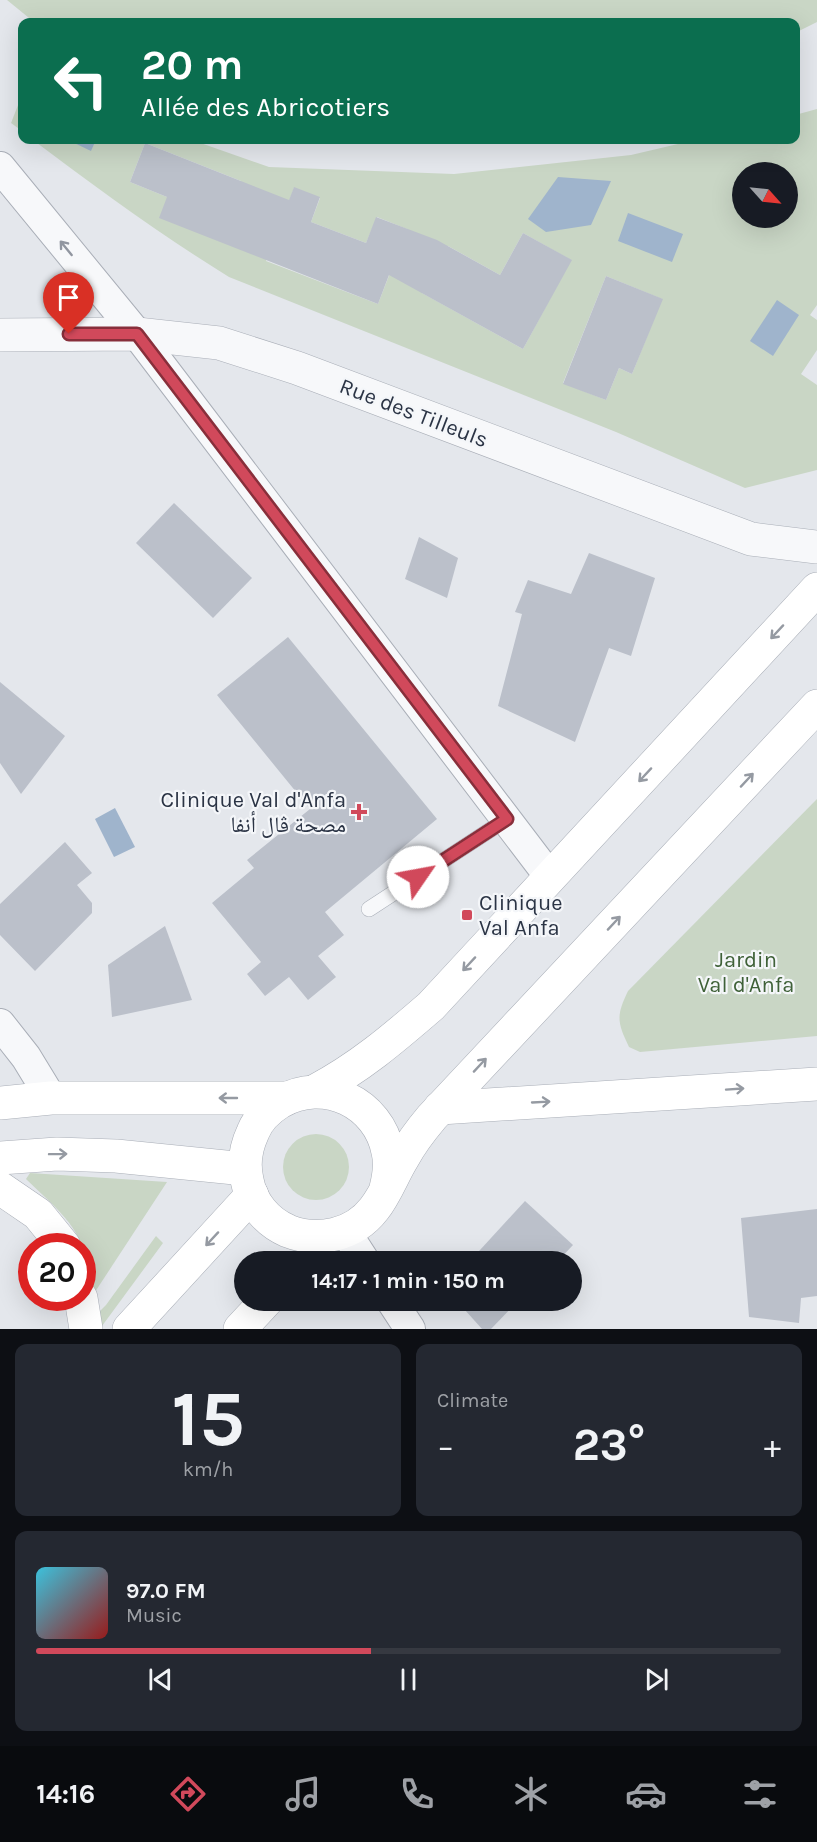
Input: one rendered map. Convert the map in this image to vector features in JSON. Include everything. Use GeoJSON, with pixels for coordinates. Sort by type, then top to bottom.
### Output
{"type":"FeatureCollection","features":[{"type":"Feature","properties":{"kind":"main road"},"geometry":{"type":"LineString","coordinates":[[817,589],[431,1006],[397,1036],[346,1075],[264,1115],[249,1140],[248,1182],[264,1213],[280,1227],[300,1235],[333,1234],[356,1226],[374,1209],[417,1136],[441,1108],[817,706]]}},
{"type":"Feature","properties":{"kind":"main road"},"geometry":{"type":"LineString","coordinates":[[441,1108],[817,1084]]}},
{"type":"Feature","properties":{"kind":"main road"},"geometry":{"type":"LineString","coordinates":[[0,1103],[51,1098],[337,1094],[363,1107],[378,1124],[390,1160],[386,1188]]}},
{"type":"Feature","properties":{"kind":"main road"},"geometry":{"type":"LineString","coordinates":[[0,1158],[57,1154],[116,1156],[248,1182]]}},
{"type":"Feature","properties":{"kind":"main road"},"geometry":{"type":"LineString","coordinates":[[129,1329],[248,1182]]}},
{"type":"Feature","properties":{"kind":"main road"},"geometry":{"type":"LineString","coordinates":[[0,1188],[38,1214],[53,1233]]}},
{"type":"Feature","properties":{"kind":"main road"},"geometry":{"type":"LineString","coordinates":[[313,1251],[333,1234]]}},
{"type":"Feature","properties":{"kind":"main road"},"geometry":{"type":"LineString","coordinates":[[83,1311],[86,1329]]}},
{"type":"Feature","properties":{"kind":"main road"},"geometry":{"type":"LineString","coordinates":[[240,1329],[257,1311]]}},
{"type":"Feature","properties":{"kind":"street"},"geometry":{"type":"LineString","coordinates":[[0,167],[137,334],[550,877]]}},
{"type":"Feature","properties":{"kind":"street","name":"Rue des Tilleuls"},"geometry":{"type":"LineString","coordinates":[[0,335],[137,334],[219,343],[254,352],[751,539],[817,547]]}},
{"type":"Feature","properties":{"kind":"street"},"geometry":{"type":"LineString","coordinates":[[0,1024],[26,1057],[51,1098]]}},
{"type":"Feature","properties":{"kind":"street"},"geometry":{"type":"LineString","coordinates":[[333,1234],[352,1251]]}},
{"type":"Feature","properties":{"kind":"street"},"geometry":{"type":"LineString","coordinates":[[398,1311],[410,1329]]}},
{"type":"Feature","properties":{"kind":"lane"},"geometry":{"type":"LineString","coordinates":[[369,909],[507,819]]}},
{"type":"Feature","properties":{"kind":"green space"},"geometry":{"type":"Polygon","coordinates":[[[7,0],[817,0],[817,22],[800,30],[800,18],[29,18],[7,0]]]}},
{"type":"Feature","properties":{"kind":"green space"},"geometry":{"type":"Polygon","coordinates":[[[18,105],[18,128],[11,123],[18,105]]]}},
{"type":"Feature","properties":{"kind":"green space"},"geometry":{"type":"Polygon","coordinates":[[[817,109],[817,305],[810,315],[817,320],[817,350],[801,374],[817,385],[817,470],[745,488],[616,432],[229,277],[130,211],[38,144],[77,144],[91,150],[94,144],[145,144],[130,182],[167,197],[218,241],[241,181],[148,144],[203,144],[269,167],[454,174],[631,155],[678,144],[800,144],[800,114],[817,109]],[[294,188],[266,261],[378,304],[407,229],[377,217],[366,243],[311,222],[320,198],[294,188]],[[523,233],[500,275],[448,246],[422,293],[523,349],[571,260],[523,233]],[[606,276],[563,383],[606,400],[619,368],[632,374],[662,299],[606,276]]]}},
{"type":"Feature","properties":{"kind":"green space","name":"Jardin Val d'Anfa"},"geometry":{"type":"Polygon","coordinates":[[[817,799],[817,1036],[640,1052],[629,1047],[619,1019],[628,991],[817,799]]]}},
{"type":"Feature","properties":{"kind":"green space"},"geometry":{"type":"Polygon","coordinates":[[[316,1134],[329,1136],[339,1144],[347,1154],[349,1167],[347,1180],[339,1190],[329,1198],[316,1200],[303,1198],[293,1190],[285,1180],[283,1167],[285,1154],[293,1144],[303,1136],[316,1134]]]}},
{"type":"Feature","properties":{"kind":"green space"},"geometry":{"type":"Polygon","coordinates":[[[30,1173],[167,1182],[96,1290],[96,1233],[76,1233],[65,1217],[26,1179],[30,1173]]]}},
{"type":"Feature","properties":{"kind":"green space"},"geometry":{"type":"Polygon","coordinates":[[[156,1236],[163,1243],[102,1326],[98,1313],[156,1236]]]}},
{"type":"Feature","properties":{"kind":"water"},"geometry":{"type":"Polygon","coordinates":[[[76,144],[94,144],[91,151],[76,144]]]}},
{"type":"Feature","properties":{"kind":"water"},"geometry":{"type":"Polygon","coordinates":[[[558,177],[611,181],[591,225],[546,232],[528,219],[558,177]]]}},
{"type":"Feature","properties":{"kind":"water"},"geometry":{"type":"Polygon","coordinates":[[[628,213],[683,234],[672,262],[618,241],[628,213]]]}},
{"type":"Feature","properties":{"kind":"water"},"geometry":{"type":"Polygon","coordinates":[[[777,300],[799,315],[773,356],[750,341],[777,300]]]}},
{"type":"Feature","properties":{"kind":"water"},"geometry":{"type":"Polygon","coordinates":[[[115,808],[135,847],[114,857],[95,819],[115,808]]]}},
{"type":"Feature","properties":{"kind":"building"},"geometry":{"type":"Polygon","coordinates":[[[145,144],[148,144],[289,200],[294,187],[320,197],[311,222],[366,243],[376,217],[437,240],[500,275],[523,233],[572,260],[523,349],[389,275],[378,304],[159,218],[167,197],[130,182],[145,144]]]}},
{"type":"Feature","properties":{"kind":"building"},"geometry":{"type":"Polygon","coordinates":[[[606,276],[663,299],[632,374],[619,368],[606,400],[563,384],[606,276]]]}},
{"type":"Feature","properties":{"kind":"building"},"geometry":{"type":"Polygon","coordinates":[[[174,503],[252,578],[213,618],[136,543],[174,503]]]}},
{"type":"Feature","properties":{"kind":"building"},"geometry":{"type":"Polygon","coordinates":[[[419,537],[458,558],[447,598],[405,579],[419,537]]]}},
{"type":"Feature","properties":{"kind":"building"},"geometry":{"type":"Polygon","coordinates":[[[589,553],[655,578],[631,656],[609,648],[575,742],[498,706],[522,614],[515,612],[528,580],[571,594],[589,553]]]}},
{"type":"Feature","properties":{"kind":"building"},"geometry":{"type":"Polygon","coordinates":[[[288,637],[437,819],[325,912],[344,935],[318,956],[336,977],[308,1000],[289,977],[265,996],[247,974],[261,962],[212,903],[254,868],[247,860],[310,809],[217,695],[288,637]]]}},
{"type":"Feature","properties":{"kind":"building"},"geometry":{"type":"Polygon","coordinates":[[[0,682],[65,736],[21,794],[0,763],[0,682]]]}},
{"type":"Feature","properties":{"kind":"building"},"geometry":{"type":"Polygon","coordinates":[[[65,842],[92,873],[77,885],[92,903],[92,913],[35,971],[0,935],[0,904],[65,842]]]}},
{"type":"Feature","properties":{"kind":"building"},"geometry":{"type":"Polygon","coordinates":[[[165,926],[192,1000],[112,1017],[108,965],[165,926]]]}},
{"type":"Feature","properties":{"kind":"building"},"geometry":{"type":"Polygon","coordinates":[[[525,1201],[573,1245],[567,1251],[479,1251],[525,1201]]]}},
{"type":"Feature","properties":{"kind":"building"},"geometry":{"type":"Polygon","coordinates":[[[817,1209],[817,1296],[801,1298],[799,1323],[749,1317],[741,1218],[817,1209]]]}},
{"type":"Feature","properties":{"kind":"building"},"geometry":{"type":"Polygon","coordinates":[[[466,1311],[508,1311],[491,1329],[482,1329],[466,1311]]]}},
{"type":"Feature","properties":{"kind":"place","name":"Clinique Val d'Anfa مصحة ڤال أنفا"},"geometry":{"type":"Point","coordinates":[359,812]}},
{"type":"Feature","properties":{"kind":"place","name":"Clinique Val Anfa"},"geometry":{"type":"Point","coordinates":[467,915]}},
{"type":"Feature","properties":{"kind":"route"},"geometry":{"type":"LineString","coordinates":[[69,334],[137,334],[507,819],[418,877]]}}]}
